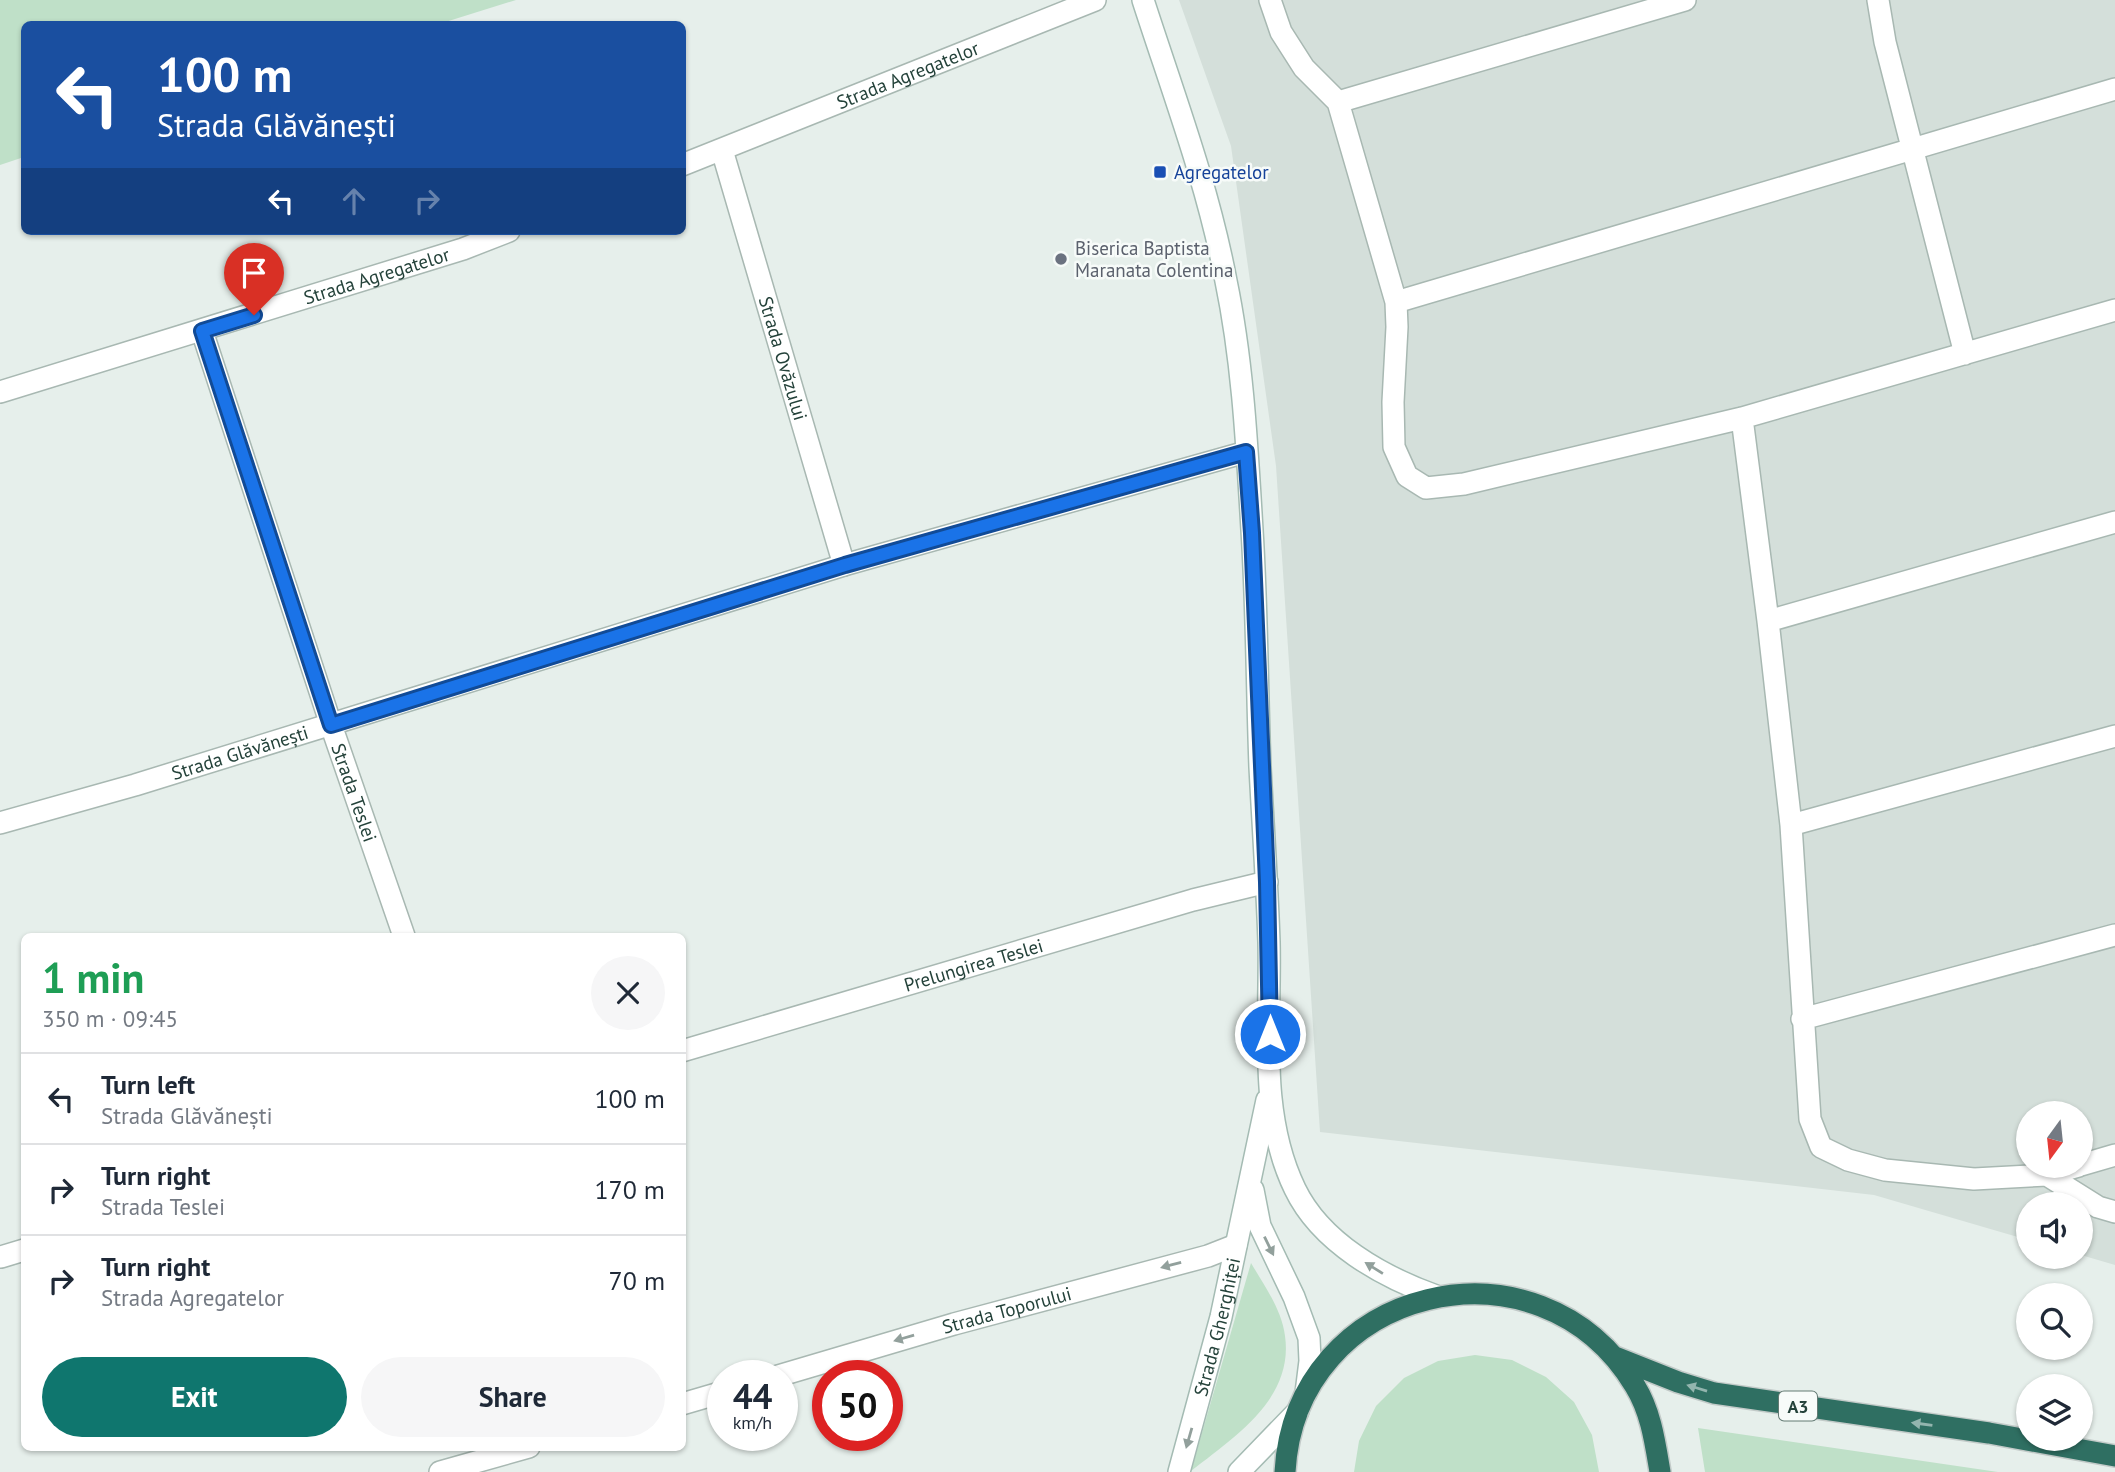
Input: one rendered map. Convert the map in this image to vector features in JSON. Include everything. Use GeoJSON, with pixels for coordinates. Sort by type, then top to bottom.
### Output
{"type":"FeatureCollection","features":[{"type":"Feature","properties":{"kind":"highway","name":"A3"},"geometry":{"type":"LineString","coordinates":[[1285,1472],[1290,1437],[1302,1402],[1329,1358],[1360,1329],[1396,1308],[1436,1296],[1475,1292],[1514,1297],[1551,1309],[1585,1330],[1613,1356],[1636,1387],[1653,1429],[1660,1472]]}},
{"type":"Feature","properties":{"kind":"highway","name":"A3"},"geometry":{"type":"LineString","coordinates":[[1613,1356],[1714,1393],[1989,1433],[2115,1456]]}},
{"type":"Feature","properties":{"kind":"street","name":"Strada Agregatelor"},"geometry":{"type":"LineString","coordinates":[[686,164],[1095,0]]}},
{"type":"Feature","properties":{"kind":"street","name":"Strada Gherghiței"},"geometry":{"type":"LineString","coordinates":[[1143,0],[1216,234],[1235,327],[1243,395],[1252,533],[1267,882],[1269,1088],[1284,1160],[1295,1190],[1328,1233],[1359,1259],[1405,1285],[1436,1296]]}},
{"type":"Feature","properties":{"kind":"street"},"geometry":{"type":"LineString","coordinates":[[1270,0],[1281,32],[1304,68],[1338,102],[1396,302],[1392,402],[1394,447],[1407,476],[1426,488],[1464,484],[1742,418],[2115,310]]}},
{"type":"Feature","properties":{"kind":"street"},"geometry":{"type":"LineString","coordinates":[[1338,102],[1685,0]]}},
{"type":"Feature","properties":{"kind":"street"},"geometry":{"type":"LineString","coordinates":[[1878,0],[1885,42],[1965,354]]}},
{"type":"Feature","properties":{"kind":"street"},"geometry":{"type":"LineString","coordinates":[[1396,302],[2115,89]]}},
{"type":"Feature","properties":{"kind":"street","name":"Strada Ovăzului"},"geometry":{"type":"LineString","coordinates":[[722,150],[845,565]]}},
{"type":"Feature","properties":{"kind":"street","name":"Strada Agregatelor"},"geometry":{"type":"LineString","coordinates":[[0,392],[202,331],[498,235]]}},
{"type":"Feature","properties":{"kind":"street","name":"Strada Teslei"},"geometry":{"type":"LineString","coordinates":[[202,331],[331,725],[403,933]]}},
{"type":"Feature","properties":{"kind":"street"},"geometry":{"type":"LineString","coordinates":[[1742,418],[1791,825],[1810,1119],[1821,1147],[1847,1160],[1885,1170],[1974,1179],[2016,1177]]}},
{"type":"Feature","properties":{"kind":"street","name":"Strada Glăvănești"},"geometry":{"type":"LineString","coordinates":[[0,823],[135,785],[845,565],[1246,452]]}},
{"type":"Feature","properties":{"kind":"street"},"geometry":{"type":"LineString","coordinates":[[1768,621],[2115,522]]}},
{"type":"Feature","properties":{"kind":"street"},"geometry":{"type":"LineString","coordinates":[[1791,825],[2115,736]]}},
{"type":"Feature","properties":{"kind":"street","name":"Prelungirea Teslei"},"geometry":{"type":"LineString","coordinates":[[686,1050],[1193,901],[1267,882]]}},
{"type":"Feature","properties":{"kind":"street"},"geometry":{"type":"LineString","coordinates":[[1802,1019],[2115,935]]}},
{"type":"Feature","properties":{"kind":"street","name":"Strada Gherghiței"},"geometry":{"type":"LineString","coordinates":[[1179,1472],[1221,1317],[1269,1088]]}},
{"type":"Feature","properties":{"kind":"street"},"geometry":{"type":"LineString","coordinates":[[2093,1161],[2115,1155]]}},
{"type":"Feature","properties":{"kind":"street"},"geometry":{"type":"LineString","coordinates":[[2052,1178],[2098,1207],[2115,1212]]}},
{"type":"Feature","properties":{"kind":"street","name":"Strada Gherghiței"},"geometry":{"type":"LineString","coordinates":[[1251,1181],[1260,1226],[1294,1297],[1309,1338],[1310,1360],[1302,1402]]}},
{"type":"Feature","properties":{"kind":"street","name":"Strada Toporului"},"geometry":{"type":"LineString","coordinates":[[798,1370],[1236,1245]]}},
{"type":"Feature","properties":{"kind":"street"},"geometry":{"type":"LineString","coordinates":[[1,1257],[21,1251]]}},
{"type":"Feature","properties":{"kind":"street"},"geometry":{"type":"LineString","coordinates":[[686,1403],[707,1397]]}},
{"type":"Feature","properties":{"kind":"street"},"geometry":{"type":"LineString","coordinates":[[1239,1472],[1302,1402]]}},
{"type":"Feature","properties":{"kind":"street"},"geometry":{"type":"LineString","coordinates":[[440,1472],[515,1451]]}},
{"type":"Feature","properties":{"kind":"shaded area"},"geometry":{"type":"Polygon","coordinates":[[[1179,0],[2115,0],[2115,1265],[2093,1259],[2093,1192],[2016,1192],[2016,1236],[1874,1195],[1320,1132],[1276,466],[1231,146],[1179,0]]]}},
{"type":"Feature","properties":{"kind":"green space"},"geometry":{"type":"Polygon","coordinates":[[[0,0],[516,0],[449,21],[21,21],[21,158],[0,165],[0,0]]]}},
{"type":"Feature","properties":{"kind":"green space"},"geometry":{"type":"Polygon","coordinates":[[[1251,1263],[1272,1298],[1283,1326],[1285,1358],[1280,1379],[1258,1414],[1191,1471],[1251,1263]]]}},
{"type":"Feature","properties":{"kind":"green space"},"geometry":{"type":"Polygon","coordinates":[[[1475,1355],[1512,1360],[1546,1377],[1574,1402],[1592,1435],[1599,1472],[1354,1472],[1359,1441],[1376,1406],[1404,1378],[1438,1361],[1475,1355]]]}},
{"type":"Feature","properties":{"kind":"green space"},"geometry":{"type":"Polygon","coordinates":[[[1698,1428],[1998,1472],[1705,1472],[1698,1428]]]}},
{"type":"Feature","properties":{"kind":"place","name":"Agregatelor"},"geometry":{"type":"Point","coordinates":[1160,172]}},
{"type":"Feature","properties":{"kind":"place","name":"Biserica Baptista Maranata Colentina"},"geometry":{"type":"Point","coordinates":[1061,259]}},
{"type":"Feature","properties":{"kind":"route"},"geometry":{"type":"LineString","coordinates":[[254,315],[202,331],[331,725],[845,565],[1246,452],[1267,882],[1270,1034]]}}]}
